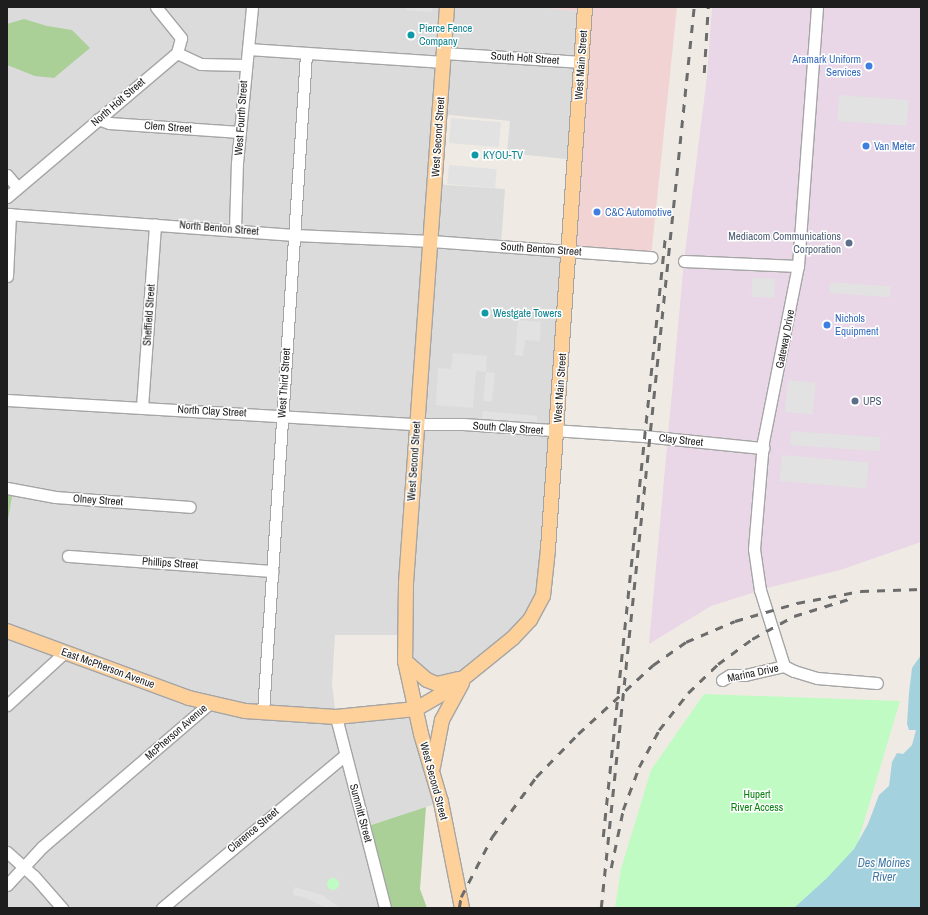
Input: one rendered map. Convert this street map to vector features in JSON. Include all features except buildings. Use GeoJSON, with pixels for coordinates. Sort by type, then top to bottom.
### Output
{"type":"FeatureCollection","features":[{"type":"Feature","properties":{"kind":"main road","name":"West Second Street"},"geometry":{"type":"LineString","coordinates":[[447,7],[431,241],[416,424],[406,583],[405,661],[416,709],[433,769],[462,908]]}},
{"type":"Feature","properties":{"kind":"main road","name":"West Main Street"},"geometry":{"type":"LineString","coordinates":[[416,709],[450,689],[513,638],[530,620],[543,596],[557,431],[585,7]]}},
{"type":"Feature","properties":{"kind":"main road","name":"East McPherson Avenue"},"geometry":{"type":"LineString","coordinates":[[7,631],[189,698],[210,703]]}},
{"type":"Feature","properties":{"kind":"main road"},"geometry":{"type":"LineString","coordinates":[[405,661],[427,680],[437,684],[446,684],[466,676]]}},
{"type":"Feature","properties":{"kind":"main road"},"geometry":{"type":"LineString","coordinates":[[433,769],[442,720],[466,676]]}},
{"type":"Feature","properties":{"kind":"main road","name":"McPherson Avenue"},"geometry":{"type":"LineString","coordinates":[[210,703],[263,712],[336,718],[416,709]]}},
{"type":"Feature","properties":{"kind":"street"},"geometry":{"type":"LineString","coordinates":[[156,7],[181,38],[177,53],[201,64],[244,65]]}},
{"type":"Feature","properties":{"kind":"street","name":"West Fourth Street"},"geometry":{"type":"LineString","coordinates":[[235,229],[234,210],[244,65],[248,49],[252,7]]}},
{"type":"Feature","properties":{"kind":"street","name":"Gateway Drive"},"geometry":{"type":"LineString","coordinates":[[784,666],[759,586],[754,549],[763,448],[798,266],[817,7]]}},
{"type":"Feature","properties":{"kind":"street"},"geometry":{"type":"LineString","coordinates":[[248,49],[306,54],[444,57]]}},
{"type":"Feature","properties":{"kind":"street","name":"North Holt Street"},"geometry":{"type":"LineString","coordinates":[[7,197],[177,53]]}},
{"type":"Feature","properties":{"kind":"street","name":"West Third Street"},"geometry":{"type":"LineString","coordinates":[[263,712],[306,54]]}},
{"type":"Feature","properties":{"kind":"street","name":"South Holt Street"},"geometry":{"type":"LineString","coordinates":[[444,57],[582,62]]}},
{"type":"Feature","properties":{"kind":"street","name":"Clem Street"},"geometry":{"type":"LineString","coordinates":[[98,119],[109,123],[240,132]]}},
{"type":"Feature","properties":{"kind":"street"},"geometry":{"type":"LineString","coordinates":[[7,175],[17,187]]}},
{"type":"Feature","properties":{"kind":"street"},"geometry":{"type":"LineString","coordinates":[[7,276],[9,214]]}},
{"type":"Feature","properties":{"kind":"street","name":"North Benton Street"},"geometry":{"type":"LineString","coordinates":[[9,214],[235,229],[294,235],[431,241]]}},
{"type":"Feature","properties":{"kind":"street","name":"Sheffield Street"},"geometry":{"type":"LineString","coordinates":[[142,407],[155,224]]}},
{"type":"Feature","properties":{"kind":"street","name":"South Benton Street"},"geometry":{"type":"LineString","coordinates":[[431,241],[651,257]]}},
{"type":"Feature","properties":{"kind":"street"},"geometry":{"type":"LineString","coordinates":[[684,261],[798,266]]}},
{"type":"Feature","properties":{"kind":"street","name":"North Clay Street"},"geometry":{"type":"LineString","coordinates":[[7,400],[416,424]]}},
{"type":"Feature","properties":{"kind":"street","name":"South Clay Street"},"geometry":{"type":"LineString","coordinates":[[416,424],[463,424],[600,435]]}},
{"type":"Feature","properties":{"kind":"street","name":"Clay Street"},"geometry":{"type":"LineString","coordinates":[[600,435],[651,437],[763,448]]}},
{"type":"Feature","properties":{"kind":"street","name":"Olney Street"},"geometry":{"type":"LineString","coordinates":[[7,488],[56,497],[190,507]]}},
{"type":"Feature","properties":{"kind":"street","name":"Phillips Street"},"geometry":{"type":"LineString","coordinates":[[68,556],[272,571]]}},
{"type":"Feature","properties":{"kind":"street"},"geometry":{"type":"LineString","coordinates":[[7,705],[66,652]]}},
{"type":"Feature","properties":{"kind":"street"},"geometry":{"type":"LineString","coordinates":[[784,666],[794,672],[817,678],[877,683]]}},
{"type":"Feature","properties":{"kind":"street","name":"Marina Drive"},"geometry":{"type":"LineString","coordinates":[[722,680],[730,675],[745,676],[784,666]]}},
{"type":"Feature","properties":{"kind":"street","name":"McPherson Avenue"},"geometry":{"type":"LineString","coordinates":[[7,885],[42,847],[210,703]]}},
{"type":"Feature","properties":{"kind":"street","name":"Summitt Street"},"geometry":{"type":"LineString","coordinates":[[336,718],[385,908]]}},
{"type":"Feature","properties":{"kind":"street","name":"Clarence Street"},"geometry":{"type":"LineString","coordinates":[[162,908],[345,755]]}},
{"type":"Feature","properties":{"kind":"street"},"geometry":{"type":"LineString","coordinates":[[7,852],[62,908]]}},
{"type":"Feature","properties":{"kind":"shaded area"},"geometry":{"type":"Polygon","coordinates":[[[7,7],[540,7],[585,12],[575,160],[507,153],[510,121],[440,114],[434,184],[505,189],[501,246],[569,251],[548,549],[530,620],[446,684],[405,661],[404,635],[335,635],[332,684],[336,717],[416,709],[441,802],[365,827],[385,908],[7,908],[7,705],[14,698],[7,689],[7,525],[12,491],[7,488],[7,7]]]}},
{"type":"Feature","properties":{"kind":"shaded area"},"geometry":{"type":"Polygon","coordinates":[[[406,7],[433,7],[432,12],[406,10],[406,7]]]}},
{"type":"Feature","properties":{"kind":"shaded area"},"geometry":{"type":"Polygon","coordinates":[[[540,7],[677,7],[651,257],[569,251],[584,12],[540,7]]]}},
{"type":"Feature","properties":{"kind":"shaded area"},"geometry":{"type":"Polygon","coordinates":[[[712,7],[921,7],[921,542],[840,570],[771,587],[711,606],[649,644],[684,261],[707,76],[712,7]]]}},
{"type":"Feature","properties":{"kind":"shaded area"},"geometry":{"type":"Polygon","coordinates":[[[839,95],[909,100],[907,126],[837,121],[839,95]]]}},
{"type":"Feature","properties":{"kind":"shaded area"},"geometry":{"type":"Polygon","coordinates":[[[451,118],[501,122],[499,147],[449,143],[451,118]]]}},
{"type":"Feature","properties":{"kind":"shaded area"},"geometry":{"type":"Polygon","coordinates":[[[449,165],[497,169],[495,188],[447,184],[449,165]]]}},
{"type":"Feature","properties":{"kind":"shaded area"},"geometry":{"type":"Polygon","coordinates":[[[752,278],[775,279],[774,298],[751,297],[752,278]]]}},
{"type":"Feature","properties":{"kind":"shaded area"},"geometry":{"type":"Polygon","coordinates":[[[830,282],[891,286],[890,297],[829,293],[830,282]]]}},
{"type":"Feature","properties":{"kind":"shaded area"},"geometry":{"type":"Polygon","coordinates":[[[518,320],[541,322],[540,341],[525,340],[523,356],[515,355],[518,320]]]}},
{"type":"Feature","properties":{"kind":"shaded area"},"geometry":{"type":"Polygon","coordinates":[[[453,353],[487,356],[486,372],[476,371],[473,408],[436,405],[438,368],[451,369],[453,353]]]}},
{"type":"Feature","properties":{"kind":"shaded area"},"geometry":{"type":"Polygon","coordinates":[[[486,372],[495,373],[492,402],[483,401],[486,372]]]}},
{"type":"Feature","properties":{"kind":"shaded area"},"geometry":{"type":"Polygon","coordinates":[[[788,380],[816,383],[813,415],[785,412],[788,380]]]}},
{"type":"Feature","properties":{"kind":"shaded area"},"geometry":{"type":"Polygon","coordinates":[[[483,411],[537,416],[537,423],[482,419],[483,411]]]}},
{"type":"Feature","properties":{"kind":"shaded area"},"geometry":{"type":"Polygon","coordinates":[[[791,431],[881,437],[880,451],[790,445],[791,431]]]}},
{"type":"Feature","properties":{"kind":"shaded area"},"geometry":{"type":"Polygon","coordinates":[[[782,455],[869,463],[866,488],[780,481],[782,455]]]}},
{"type":"Feature","properties":{"kind":"shaded area"},"geometry":{"type":"Polygon","coordinates":[[[294,887],[322,895],[340,908],[326,908],[304,897],[293,895],[294,887]]]}},
{"type":"Feature","properties":{"kind":"green space"},"geometry":{"type":"Polygon","coordinates":[[[24,19],[47,26],[72,30],[90,48],[54,78],[35,76],[7,65],[7,24],[24,19]]]}},
{"type":"Feature","properties":{"kind":"green space"},"geometry":{"type":"Polygon","coordinates":[[[7,488],[13,491],[7,525],[7,488]]]}},
{"type":"Feature","properties":{"kind":"green space","name":"Hupert River Access"},"geometry":{"type":"Polygon","coordinates":[[[704,694],[900,701],[857,845],[805,908],[615,908],[621,869],[651,770],[704,694]]]}},
{"type":"Feature","properties":{"kind":"green space"},"geometry":{"type":"Polygon","coordinates":[[[426,807],[420,889],[427,908],[385,908],[365,827],[426,807]]]}},
{"type":"Feature","properties":{"kind":"green space"},"geometry":{"type":"Polygon","coordinates":[[[331,878],[335,878],[339,884],[335,890],[331,890],[327,886],[327,882],[331,878]]]}},
{"type":"Feature","properties":{"kind":"water","name":"Des Moines River"},"geometry":{"type":"Polygon","coordinates":[[[921,655],[921,908],[794,908],[827,878],[854,849],[868,824],[879,795],[889,786],[892,762],[897,753],[903,754],[912,745],[916,730],[909,730],[907,724],[909,693],[912,668],[921,655]]]}},
{"type":"Feature","properties":{"kind":"railway"},"geometry":{"type":"LineString","coordinates":[[601,908],[694,7]]}},
{"type":"Feature","properties":{"kind":"railway"},"geometry":{"type":"LineString","coordinates":[[704,73],[708,7]]}},
{"type":"Feature","properties":{"kind":"railway"},"geometry":{"type":"LineString","coordinates":[[603,837],[665,238]]}},
{"type":"Feature","properties":{"kind":"railway"},"geometry":{"type":"LineString","coordinates":[[459,908],[461,897],[492,837],[536,777],[578,734],[653,665],[686,642],[735,621],[797,603],[861,591],[921,589]]}},
{"type":"Feature","properties":{"kind":"railway"},"geometry":{"type":"LineString","coordinates":[[611,868],[623,810],[639,767],[659,730],[688,693],[718,664],[752,639],[794,616],[855,597]]}},
{"type":"Feature","properties":{"kind":"place","name":"Pierce Fence Company"},"geometry":{"type":"Point","coordinates":[411,35]}},
{"type":"Feature","properties":{"kind":"place","name":"Aramark Uniform Services"},"geometry":{"type":"Point","coordinates":[869,66]}},
{"type":"Feature","properties":{"kind":"place","name":"Van Meter"},"geometry":{"type":"Point","coordinates":[866,146]}},
{"type":"Feature","properties":{"kind":"place","name":"KYOU-TV"},"geometry":{"type":"Point","coordinates":[475,155]}},
{"type":"Feature","properties":{"kind":"place","name":"C&C Automotive"},"geometry":{"type":"Point","coordinates":[597,212]}},
{"type":"Feature","properties":{"kind":"place","name":"Mediacom Communications Corporation"},"geometry":{"type":"Point","coordinates":[849,243]}},
{"type":"Feature","properties":{"kind":"place","name":"Westgate Towers"},"geometry":{"type":"Point","coordinates":[485,313]}},
{"type":"Feature","properties":{"kind":"place","name":"Nichols Equipment"},"geometry":{"type":"Point","coordinates":[827,325]}},
{"type":"Feature","properties":{"kind":"place","name":"UPS"},"geometry":{"type":"Point","coordinates":[855,401]}}]}
